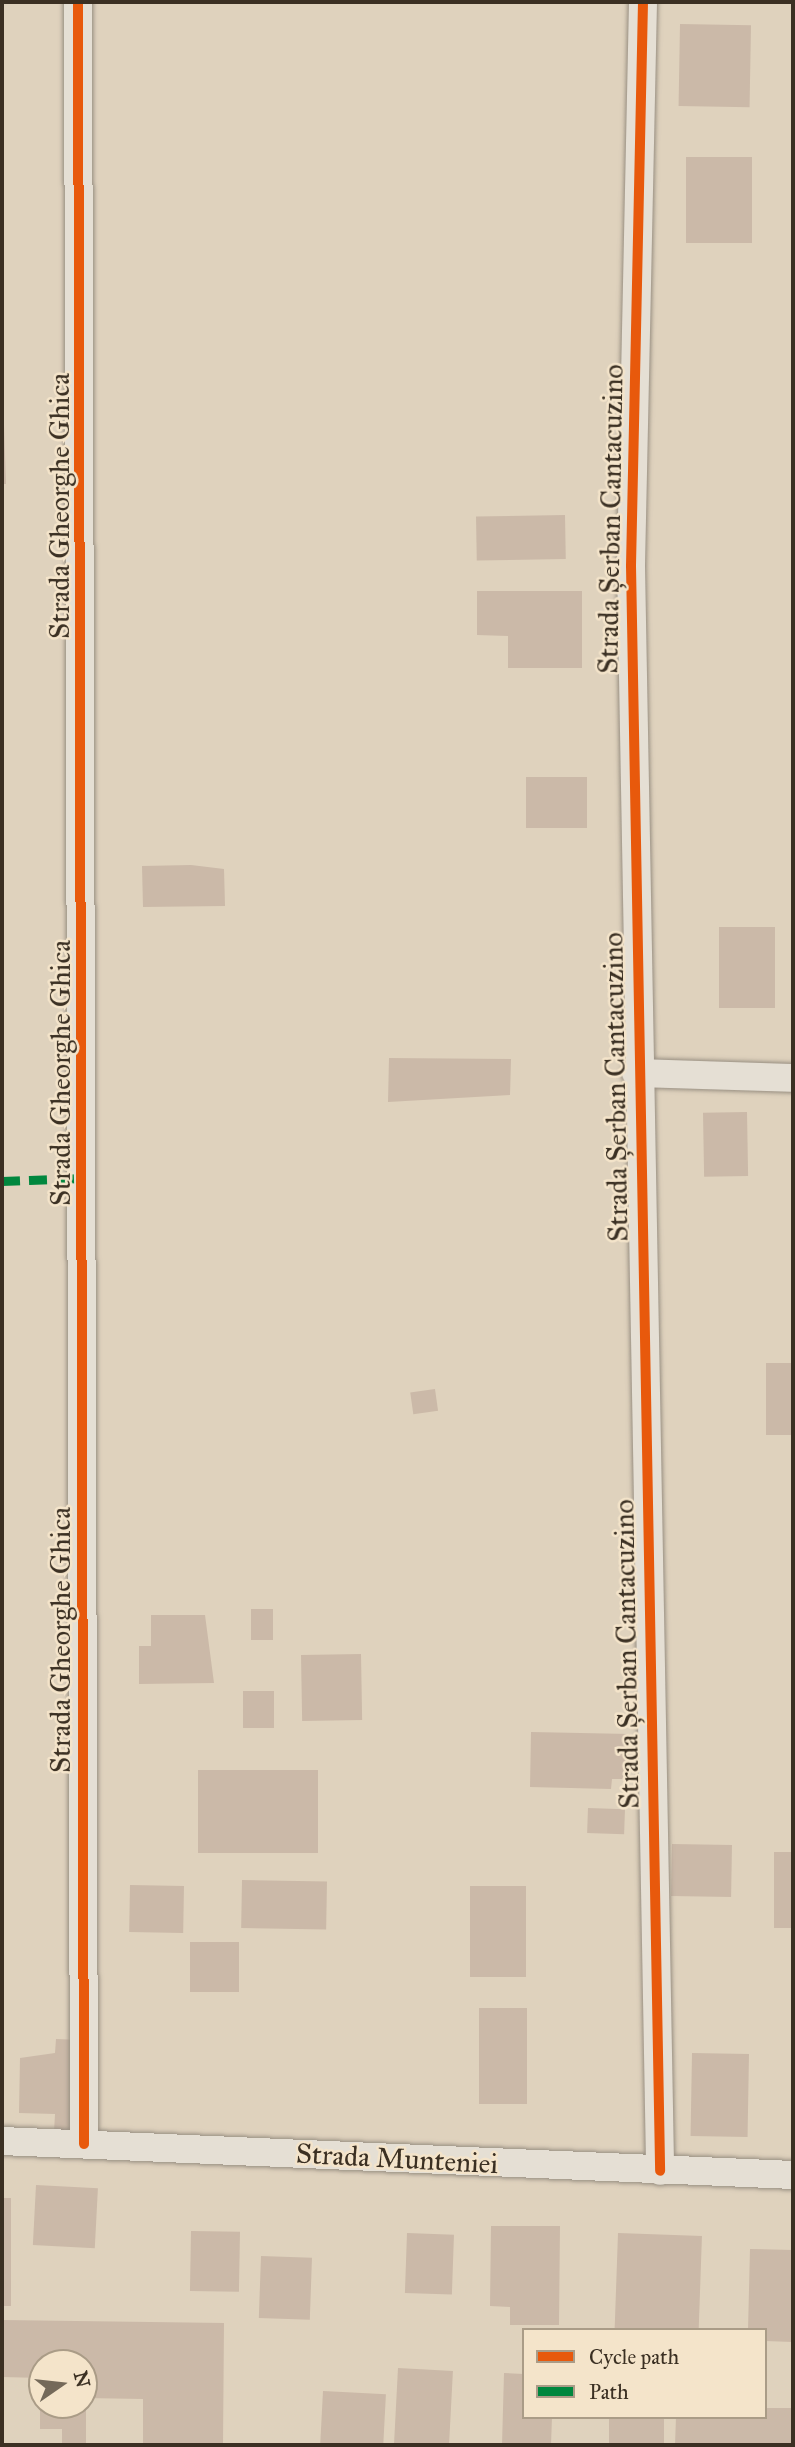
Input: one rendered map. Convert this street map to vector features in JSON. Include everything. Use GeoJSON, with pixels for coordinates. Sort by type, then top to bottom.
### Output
{"type":"FeatureCollection","features":[{"type":"Feature","properties":{"kind":"street","name":"Strada Gheorghe Ghica"},"geometry":{"type":"LineString","coordinates":[[78,2],[84,2144]]}},
{"type":"Feature","properties":{"kind":"street","name":"Strada Șerban Cantacuzino"},"geometry":{"type":"LineString","coordinates":[[643,2],[631,566],[636,1073],[660,2171]]}},
{"type":"Feature","properties":{"kind":"street"},"geometry":{"type":"LineString","coordinates":[[636,1073],[793,1077]]}},
{"type":"Feature","properties":{"kind":"street","name":"Strada Munteniei"},"geometry":{"type":"LineString","coordinates":[[2,2141],[793,2175]]}},
{"type":"Feature","properties":{"kind":"building"},"geometry":{"type":"Polygon","coordinates":[[[680,24],[751,25],[750,107],[679,106],[680,24]]]}},
{"type":"Feature","properties":{"kind":"building"},"geometry":{"type":"Polygon","coordinates":[[[686,157],[752,157],[752,243],[686,243],[686,157]]]}},
{"type":"Feature","properties":{"kind":"building"},"geometry":{"type":"Polygon","coordinates":[[[4,425],[6,484],[2,484],[4,425]]]}},
{"type":"Feature","properties":{"kind":"building"},"geometry":{"type":"Polygon","coordinates":[[[565,515],[566,559],[477,561],[476,517],[565,515]]]}},
{"type":"Feature","properties":{"kind":"building"},"geometry":{"type":"Polygon","coordinates":[[[477,591],[582,591],[582,668],[508,668],[508,636],[477,635],[477,591]]]}},
{"type":"Feature","properties":{"kind":"building"},"geometry":{"type":"Polygon","coordinates":[[[526,777],[587,777],[587,828],[526,828],[526,777]]]}},
{"type":"Feature","properties":{"kind":"building"},"geometry":{"type":"Polygon","coordinates":[[[191,865],[224,869],[225,906],[143,907],[142,866],[191,865]]]}},
{"type":"Feature","properties":{"kind":"building"},"geometry":{"type":"Polygon","coordinates":[[[719,927],[775,927],[775,1008],[719,1008],[719,927]]]}},
{"type":"Feature","properties":{"kind":"building"},"geometry":{"type":"Polygon","coordinates":[[[389,1058],[511,1059],[510,1095],[388,1102],[389,1058]]]}},
{"type":"Feature","properties":{"kind":"building"},"geometry":{"type":"Polygon","coordinates":[[[747,1112],[748,1176],[704,1177],[703,1113],[747,1112]]]}},
{"type":"Feature","properties":{"kind":"building"},"geometry":{"type":"Polygon","coordinates":[[[766,1363],[793,1363],[793,1435],[766,1435],[766,1363]]]}},
{"type":"Feature","properties":{"kind":"building"},"geometry":{"type":"Polygon","coordinates":[[[435,1389],[438,1411],[413,1414],[410,1392],[435,1389]]]}},
{"type":"Feature","properties":{"kind":"building"},"geometry":{"type":"Polygon","coordinates":[[[251,1609],[273,1609],[273,1640],[251,1640],[251,1609]]]}},
{"type":"Feature","properties":{"kind":"building"},"geometry":{"type":"Polygon","coordinates":[[[151,1615],[205,1615],[214,1683],[139,1684],[139,1646],[151,1646],[151,1615]]]}},
{"type":"Feature","properties":{"kind":"building"},"geometry":{"type":"Polygon","coordinates":[[[361,1654],[362,1720],[302,1721],[301,1655],[361,1654]]]}},
{"type":"Feature","properties":{"kind":"building"},"geometry":{"type":"Polygon","coordinates":[[[243,1691],[274,1691],[274,1728],[243,1728],[243,1691]]]}},
{"type":"Feature","properties":{"kind":"building"},"geometry":{"type":"Polygon","coordinates":[[[531,1732],[630,1734],[628,1779],[612,1779],[611,1789],[530,1787],[531,1732]]]}},
{"type":"Feature","properties":{"kind":"building"},"geometry":{"type":"Polygon","coordinates":[[[198,1770],[318,1770],[318,1853],[198,1853],[198,1770]]]}},
{"type":"Feature","properties":{"kind":"building"},"geometry":{"type":"Polygon","coordinates":[[[588,1808],[625,1809],[624,1834],[587,1833],[588,1808]]]}},
{"type":"Feature","properties":{"kind":"building"},"geometry":{"type":"Polygon","coordinates":[[[672,1844],[732,1845],[731,1897],[671,1896],[672,1844]]]}},
{"type":"Feature","properties":{"kind":"building"},"geometry":{"type":"Polygon","coordinates":[[[774,1852],[793,1852],[793,1928],[774,1928],[774,1852]]]}},
{"type":"Feature","properties":{"kind":"building"},"geometry":{"type":"Polygon","coordinates":[[[242,1880],[327,1881],[326,1929],[241,1928],[242,1880]]]}},
{"type":"Feature","properties":{"kind":"building"},"geometry":{"type":"Polygon","coordinates":[[[130,1885],[184,1886],[183,1933],[129,1932],[130,1885]]]}},
{"type":"Feature","properties":{"kind":"building"},"geometry":{"type":"Polygon","coordinates":[[[470,1886],[526,1886],[526,1977],[470,1977],[470,1886]]]}},
{"type":"Feature","properties":{"kind":"building"},"geometry":{"type":"Polygon","coordinates":[[[190,1942],[239,1942],[239,1992],[190,1992],[190,1942]]]}},
{"type":"Feature","properties":{"kind":"building"},"geometry":{"type":"Polygon","coordinates":[[[479,2008],[527,2008],[527,2104],[479,2104],[479,2008]]]}},
{"type":"Feature","properties":{"kind":"building"},"geometry":{"type":"Polygon","coordinates":[[[56,2039],[81,2040],[79,2132],[54,2132],[55,2114],[19,2113],[20,2058],[55,2053],[56,2039]]]}},
{"type":"Feature","properties":{"kind":"building"},"geometry":{"type":"Polygon","coordinates":[[[692,2053],[749,2054],[748,2137],[691,2136],[692,2053]]]}},
{"type":"Feature","properties":{"kind":"building"},"geometry":{"type":"Polygon","coordinates":[[[36,2185],[98,2188],[95,2248],[33,2245],[36,2185]]]}},
{"type":"Feature","properties":{"kind":"building"},"geometry":{"type":"Polygon","coordinates":[[[2,2198],[11,2198],[11,2306],[2,2306],[2,2198]]]}},
{"type":"Feature","properties":{"kind":"building"},"geometry":{"type":"Polygon","coordinates":[[[491,2226],[560,2226],[559,2325],[510,2325],[510,2307],[490,2306],[491,2226]]]}},
{"type":"Feature","properties":{"kind":"building"},"geometry":{"type":"Polygon","coordinates":[[[191,2231],[240,2232],[239,2292],[190,2291],[191,2231]]]}},
{"type":"Feature","properties":{"kind":"building"},"geometry":{"type":"Polygon","coordinates":[[[407,2233],[454,2235],[452,2295],[405,2293],[407,2233]]]}},
{"type":"Feature","properties":{"kind":"building"},"geometry":{"type":"Polygon","coordinates":[[[618,2233],[702,2236],[699,2328],[615,2328],[618,2233]]]}},
{"type":"Feature","properties":{"kind":"building"},"geometry":{"type":"Polygon","coordinates":[[[750,2249],[793,2250],[793,2342],[767,2341],[767,2328],[748,2328],[750,2249]]]}},
{"type":"Feature","properties":{"kind":"building"},"geometry":{"type":"Polygon","coordinates":[[[261,2256],[312,2258],[310,2320],[259,2318],[261,2256]]]}},
{"type":"Feature","properties":{"kind":"building"},"geometry":{"type":"Polygon","coordinates":[[[2,2320],[224,2323],[223,2445],[143,2445],[143,2399],[98,2398],[98,2349],[28,2349],[28,2378],[2,2377],[2,2320]]]}},
{"type":"Feature","properties":{"kind":"building"},"geometry":{"type":"Polygon","coordinates":[[[398,2368],[453,2371],[449,2445],[394,2445],[398,2368]]]}},
{"type":"Feature","properties":{"kind":"building"},"geometry":{"type":"Polygon","coordinates":[[[504,2373],[522,2374],[522,2419],[552,2419],[551,2445],[502,2445],[504,2373]]]}},
{"type":"Feature","properties":{"kind":"building"},"geometry":{"type":"Polygon","coordinates":[[[323,2391],[386,2394],[383,2445],[320,2445],[323,2391]]]}},
{"type":"Feature","properties":{"kind":"building"},"geometry":{"type":"Polygon","coordinates":[[[767,2408],[792,2408],[791,2445],[675,2445],[676,2419],[767,2419],[767,2408]]]}},
{"type":"Feature","properties":{"kind":"building"},"geometry":{"type":"Polygon","coordinates":[[[40,2419],[86,2419],[86,2445],[62,2445],[62,2429],[40,2429],[40,2419]]]}},
{"type":"Feature","properties":{"kind":"building"},"geometry":{"type":"Polygon","coordinates":[[[609,2419],[664,2419],[664,2445],[609,2445],[609,2419]]]}},
{"type":"Feature","properties":{"kind":"marked path"},"geometry":{"type":"LineString","coordinates":[[2,1181],[84,1178]]}},
{"type":"Feature","properties":{"kind":"cycle path"},"geometry":{"type":"LineString","coordinates":[[78,2],[84,2144]]}},
{"type":"Feature","properties":{"kind":"cycle path"},"geometry":{"type":"LineString","coordinates":[[643,2],[631,566],[660,2171]]}}]}
